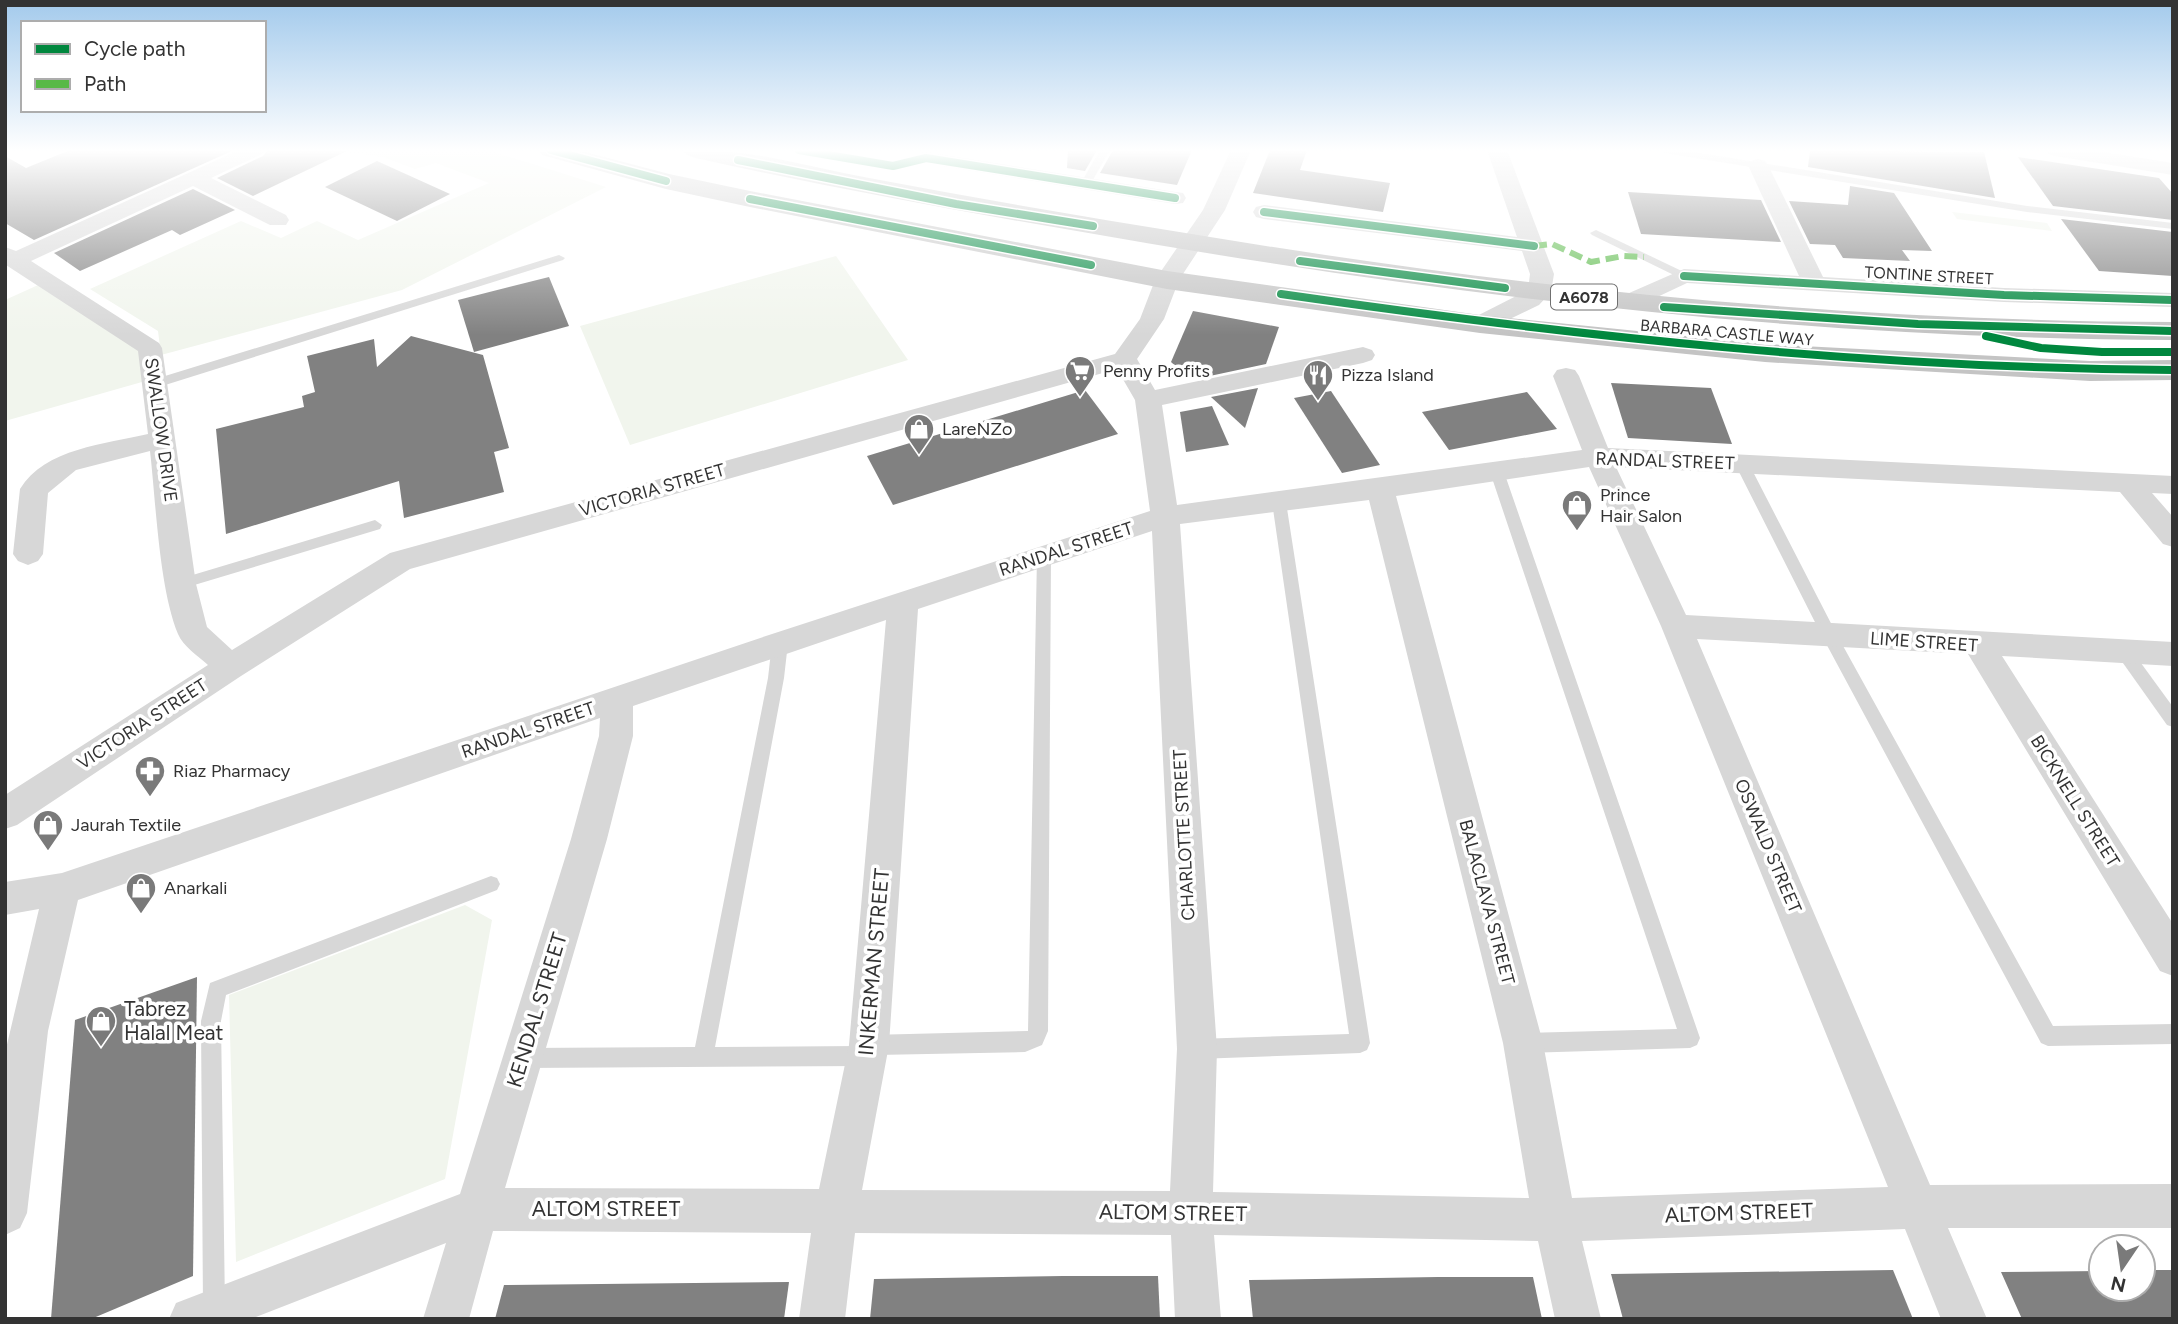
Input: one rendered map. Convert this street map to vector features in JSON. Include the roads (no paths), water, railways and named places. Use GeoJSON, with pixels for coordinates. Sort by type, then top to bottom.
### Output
{"type":"FeatureCollection","features":[{"type":"Feature","properties":{"kind":"highway","name":"BARBARA CASTLE WAY"},"geometry":{"type":"LineString","coordinates":[[821,212],[1018,251],[1172,272],[1480,324],[1765,353],[2090,371],[2173,370]]}},
{"type":"Feature","properties":{"kind":"highway"},"geometry":{"type":"LineString","coordinates":[[876,212],[936,223],[1018,251]]}},
{"type":"Feature","properties":{"kind":"highway","name":"A6078"},"geometry":{"type":"LineString","coordinates":[[978,212],[1013,224],[1160,251],[1172,272]]}},
{"type":"Feature","properties":{"kind":"highway","name":"BARBARA CASTLE WAY"},"geometry":{"type":"LineString","coordinates":[[1004,212],[1300,261],[1628,302],[1815,320],[2173,331]]}},
{"type":"Feature","properties":{"kind":"highway","name":"A6078"},"geometry":{"type":"LineString","coordinates":[[1945,326],[2041,348],[2102,352],[2173,352]]}},
{"type":"Feature","properties":{"kind":"street"},"geometry":{"type":"LineString","coordinates":[[10,257],[118,212]]}},
{"type":"Feature","properties":{"kind":"street"},"geometry":{"type":"LineString","coordinates":[[262,212],[278,220]]}},
{"type":"Feature","properties":{"kind":"street"},"geometry":{"type":"LineString","coordinates":[[1124,359],[1152,319],[1172,272],[1213,212]]}},
{"type":"Feature","properties":{"kind":"street"},"geometry":{"type":"LineString","coordinates":[[1264,212],[1302,227],[1534,246]]}},
{"type":"Feature","properties":{"kind":"street"},"geometry":{"type":"LineString","coordinates":[[1480,324],[1531,300],[1539,292],[1542,274],[1521,212]]}},
{"type":"Feature","properties":{"kind":"street"},"geometry":{"type":"LineString","coordinates":[[1780,212],[1815,285]]}},
{"type":"Feature","properties":{"kind":"street","name":"SWALLOW DRIVE"},"geometry":{"type":"LineString","coordinates":[[10,257],[150,348],[157,383],[181,584],[193,633],[230,667]]}},
{"type":"Feature","properties":{"kind":"street","name":"TONTINE STREET"},"geometry":{"type":"LineString","coordinates":[[1628,302],[1684,276],[1815,285],[2173,300]]}},
{"type":"Feature","properties":{"kind":"street"},"geometry":{"type":"LineString","coordinates":[[1148,400],[1330,350],[1363,355]]}},
{"type":"Feature","properties":{"kind":"street","name":"CHARLOTTE STREET"},"geometry":{"type":"LineString","coordinates":[[1124,359],[1148,400],[1165,516],[1197,1049],[1191,1213],[1198,1319]]}},
{"type":"Feature","properties":{"kind":"street","name":"VICTORIA STREET"},"geometry":{"type":"LineString","coordinates":[[5,814],[230,667],[400,561],[1124,359]]}},
{"type":"Feature","properties":{"kind":"street","name":"OSWALD STREET"},"geometry":{"type":"LineString","coordinates":[[1566,376],[1598,457],[1676,626],[1964,1319]]}},
{"type":"Feature","properties":{"kind":"street"},"geometry":{"type":"LineString","coordinates":[[28,554],[34,489],[67,463],[163,439]]}},
{"type":"Feature","properties":{"kind":"street","name":"RANDAL STREET"},"geometry":{"type":"LineString","coordinates":[[5,899],[62,889],[780,643],[1165,516],[1380,489],[1598,457],[2173,485]]}},
{"type":"Feature","properties":{"kind":"street"},"geometry":{"type":"LineString","coordinates":[[2128,483],[2173,537]]}},
{"type":"Feature","properties":{"kind":"street","name":"BALACLAVA STREET"},"geometry":{"type":"LineString","coordinates":[[1380,489],[1523,1043],[1555,1220],[1578,1319]]}},
{"type":"Feature","properties":{"kind":"street","name":"INKERMAN STREET"},"geometry":{"type":"LineString","coordinates":[[822,1319],[836,1210],[868,1050],[903,603]]}},
{"type":"Feature","properties":{"kind":"street","name":"LIME STREET"},"geometry":{"type":"LineString","coordinates":[[1676,626],[2173,654]]}},
{"type":"Feature","properties":{"kind":"street","name":"BICKNELL STREET"},"geometry":{"type":"LineString","coordinates":[[1978,645],[2173,958]]}},
{"type":"Feature","properties":{"kind":"street","name":"KENDAL STREET"},"geometry":{"type":"LineString","coordinates":[[446,1319],[610,762],[617,736],[617,700]]}},
{"type":"Feature","properties":{"kind":"street"},"geometry":{"type":"LineString","coordinates":[[6,1192],[17,1036],[62,889]]}},
{"type":"Feature","properties":{"kind":"street","name":"ALTOM STREET"},"geometry":{"type":"LineString","coordinates":[[202,1316],[478,1209],[1191,1213],[1555,1220],[1919,1206],[2173,1206]]}},
{"type":"Feature","properties":{"kind":"lane"},"geometry":{"type":"LineString","coordinates":[[2051,212],[2173,226]]}},
{"type":"Feature","properties":{"kind":"lane"},"geometry":{"type":"LineString","coordinates":[[1596,233],[1684,276]]}},
{"type":"Feature","properties":{"kind":"lane"},"geometry":{"type":"LineString","coordinates":[[157,383],[559,258]]}},
{"type":"Feature","properties":{"kind":"lane"},"geometry":{"type":"LineString","coordinates":[[1742,464],[1830,636],[2048,1036],[2173,1034]]}},
{"type":"Feature","properties":{"kind":"lane"},"geometry":{"type":"LineString","coordinates":[[1497,472],[1690,1038],[1523,1043]]}},
{"type":"Feature","properties":{"kind":"lane"},"geometry":{"type":"LineString","coordinates":[[1197,1049],[1360,1043],[1279,502]]}},
{"type":"Feature","properties":{"kind":"lane"},"geometry":{"type":"LineString","coordinates":[[181,584],[375,526]]}},
{"type":"Feature","properties":{"kind":"lane"},"geometry":{"type":"LineString","coordinates":[[522,1058],[703,1056],[868,1050],[1026,1042],[1035,1038],[1038,1031],[1044,556]]}},
{"type":"Feature","properties":{"kind":"lane"},"geometry":{"type":"LineString","coordinates":[[703,1056],[771,705],[780,643]]}},
{"type":"Feature","properties":{"kind":"lane"},"geometry":{"type":"LineString","coordinates":[[2124,652],[2173,720]]}},
{"type":"Feature","properties":{"kind":"lane"},"geometry":{"type":"LineString","coordinates":[[202,1316],[211,1021],[217,989],[491,884]]}},
{"type":"Feature","properties":{"kind":"place","name":"Penny Profits"},"geometry":{"type":"Point","coordinates":[1080,398]}},
{"type":"Feature","properties":{"kind":"place","name":"Pizza Island"},"geometry":{"type":"Point","coordinates":[1318,402]}},
{"type":"Feature","properties":{"kind":"place","name":"LareNZo"},"geometry":{"type":"Point","coordinates":[919,456]}},
{"type":"Feature","properties":{"kind":"place","name":"Prince Hair Salon"},"geometry":{"type":"Point","coordinates":[1577,532]}},
{"type":"Feature","properties":{"kind":"place","name":"Riaz Pharmacy"},"geometry":{"type":"Point","coordinates":[150,798]}},
{"type":"Feature","properties":{"kind":"place","name":"Jaurah Textile"},"geometry":{"type":"Point","coordinates":[48,852]}},
{"type":"Feature","properties":{"kind":"place","name":"Anarkali"},"geometry":{"type":"Point","coordinates":[141,915]}},
{"type":"Feature","properties":{"kind":"place","name":"Tabrez Halal Meat"},"geometry":{"type":"Point","coordinates":[101,1048]}}]}
